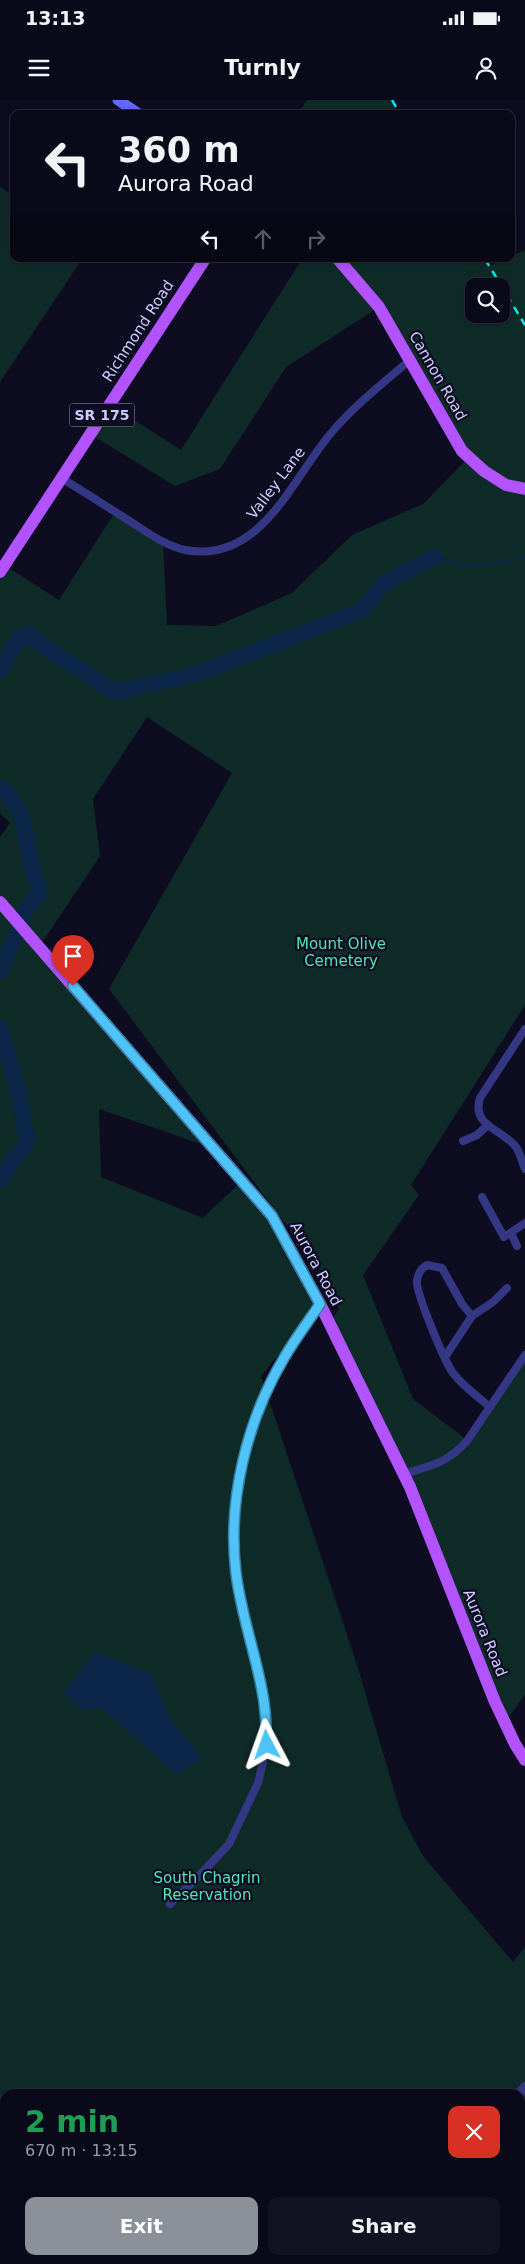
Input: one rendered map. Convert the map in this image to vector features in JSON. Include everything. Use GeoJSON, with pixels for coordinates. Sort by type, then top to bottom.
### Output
{"type":"FeatureCollection","features":[{"type":"Feature","properties":{"kind":"main road"},"geometry":{"type":"LineString","coordinates":[[118,100],[133,110]]}},
{"type":"Feature","properties":{"kind":"main road","name":"Richmond Road"},"geometry":{"type":"LineString","coordinates":[[0,572],[203,262]]}},
{"type":"Feature","properties":{"kind":"main road","name":"Cannon Road"},"geometry":{"type":"LineString","coordinates":[[341,262],[379,306],[462,451],[484,471],[506,485],[525,489]]}},
{"type":"Feature","properties":{"kind":"main road","name":"Aurora Road"},"geometry":{"type":"LineString","coordinates":[[0,902],[272,1216],[320,1304],[404,1474],[495,1702],[515,1744],[525,1760]]}},
{"type":"Feature","properties":{"kind":"street","name":"Valley Lane"},"geometry":{"type":"LineString","coordinates":[[61,478],[163,542],[186,550],[209,550],[238,543],[256,532],[276,509],[315,453],[352,410],[410,360]]}},
{"type":"Feature","properties":{"kind":"street"},"geometry":{"type":"LineString","coordinates":[[525,1029],[480,1098],[477,1107],[478,1113],[488,1125],[516,1148],[525,1169]]}},
{"type":"Feature","properties":{"kind":"street"},"geometry":{"type":"LineString","coordinates":[[463,1142],[477,1135],[488,1125]]}},
{"type":"Feature","properties":{"kind":"street"},"geometry":{"type":"LineString","coordinates":[[482,1197],[504,1237],[525,1223]]}},
{"type":"Feature","properties":{"kind":"street"},"geometry":{"type":"LineString","coordinates":[[511,1233],[517,1246]]}},
{"type":"Feature","properties":{"kind":"street"},"geometry":{"type":"LineString","coordinates":[[472,1316],[462,1304],[456,1289],[442,1268],[427,1265],[422,1268],[416,1281],[418,1297],[445,1357],[453,1373],[490,1407]]}},
{"type":"Feature","properties":{"kind":"street"},"geometry":{"type":"LineString","coordinates":[[445,1357],[472,1316],[493,1302],[507,1288]]}},
{"type":"Feature","properties":{"kind":"street"},"geometry":{"type":"LineString","coordinates":[[170,1904],[198,1878],[229,1844],[258,1783],[267,1745],[264,1696],[244,1617],[236,1572],[235,1516],[245,1455],[259,1408],[284,1358],[320,1304]]}},
{"type":"Feature","properties":{"kind":"street"},"geometry":{"type":"LineString","coordinates":[[404,1474],[449,1459],[467,1441],[525,1355]]}},
{"type":"Feature","properties":{"kind":"green space"},"geometry":{"type":"Polygon","coordinates":[[[307,100],[392,100],[398,110],[301,110],[307,100]]]}},
{"type":"Feature","properties":{"kind":"green space"},"geometry":{"type":"Polygon","coordinates":[[[0,187],[10,193],[10,262],[80,262],[0,382],[0,187]]]}},
{"type":"Feature","properties":{"kind":"green space"},"geometry":{"type":"Polygon","coordinates":[[[525,250],[525,1005],[411,1185],[419,1195],[363,1275],[413,1399],[467,1440],[525,1355],[525,1694],[505,1723],[410,1487],[329,1323],[339,1309],[330,1283],[109,989],[232,773],[147,717],[93,799],[100,856],[39,947],[213,1148],[99,1109],[101,1177],[203,1218],[242,1181],[272,1216],[320,1304],[261,1376],[357,1665],[402,1817],[423,1856],[513,1962],[525,1947],[525,2089],[0,2089],[0,837],[10,823],[0,813],[0,572],[4,565],[59,600],[115,512],[163,542],[167,625],[216,626],[292,593],[352,535],[423,504],[469,457],[379,307],[286,367],[220,469],[175,486],[90,434],[112,406],[181,450],[300,262],[487,262],[489,266],[499,262],[515,262],[515,254],[525,250]]]}},
{"type":"Feature","properties":{"kind":"water"},"geometry":{"type":"Polygon","coordinates":[[[96,1652],[152,1674],[167,1714],[202,1759],[176,1774],[101,1708],[80,1709],[64,1692],[96,1652]]]}},
{"type":"Feature","properties":{"kind":"waterway"},"geometry":{"type":"LineString","coordinates":[[434,557],[468,567],[525,558]]}},
{"type":"Feature","properties":{"kind":"waterway"},"geometry":{"type":"LineString","coordinates":[[0,670],[19,639],[29,634],[46,648],[115,692],[196,674],[363,610],[384,583],[434,557]]}},
{"type":"Feature","properties":{"kind":"waterway"},"geometry":{"type":"LineString","coordinates":[[0,788],[8,794],[19,810],[40,892],[27,908],[0,971]]}},
{"type":"Feature","properties":{"kind":"waterway"},"geometry":{"type":"LineString","coordinates":[[0,1028],[19,1094],[27,1142],[0,1180]]}},
{"type":"Feature","properties":{"kind":"railway"},"geometry":{"type":"LineString","coordinates":[[392,100],[398,110]]}},
{"type":"Feature","properties":{"kind":"railway"},"geometry":{"type":"LineString","coordinates":[[487,262],[525,325]]}},
{"type":"Feature","properties":{"kind":"route"},"geometry":{"type":"LineString","coordinates":[[73,986],[272,1216],[320,1304],[284,1358],[259,1408],[245,1455],[235,1516],[236,1572],[244,1617],[264,1696],[267,1745]]}},
{"type":"Feature","properties":{"kind":"park label","name":"Mount Olive Cemetery"},"geometry":{"type":"Point","coordinates":[341,952]}},
{"type":"Feature","properties":{"kind":"park label","name":"South Chagrin Reservation"},"geometry":{"type":"Point","coordinates":[207,1886]}}]}
